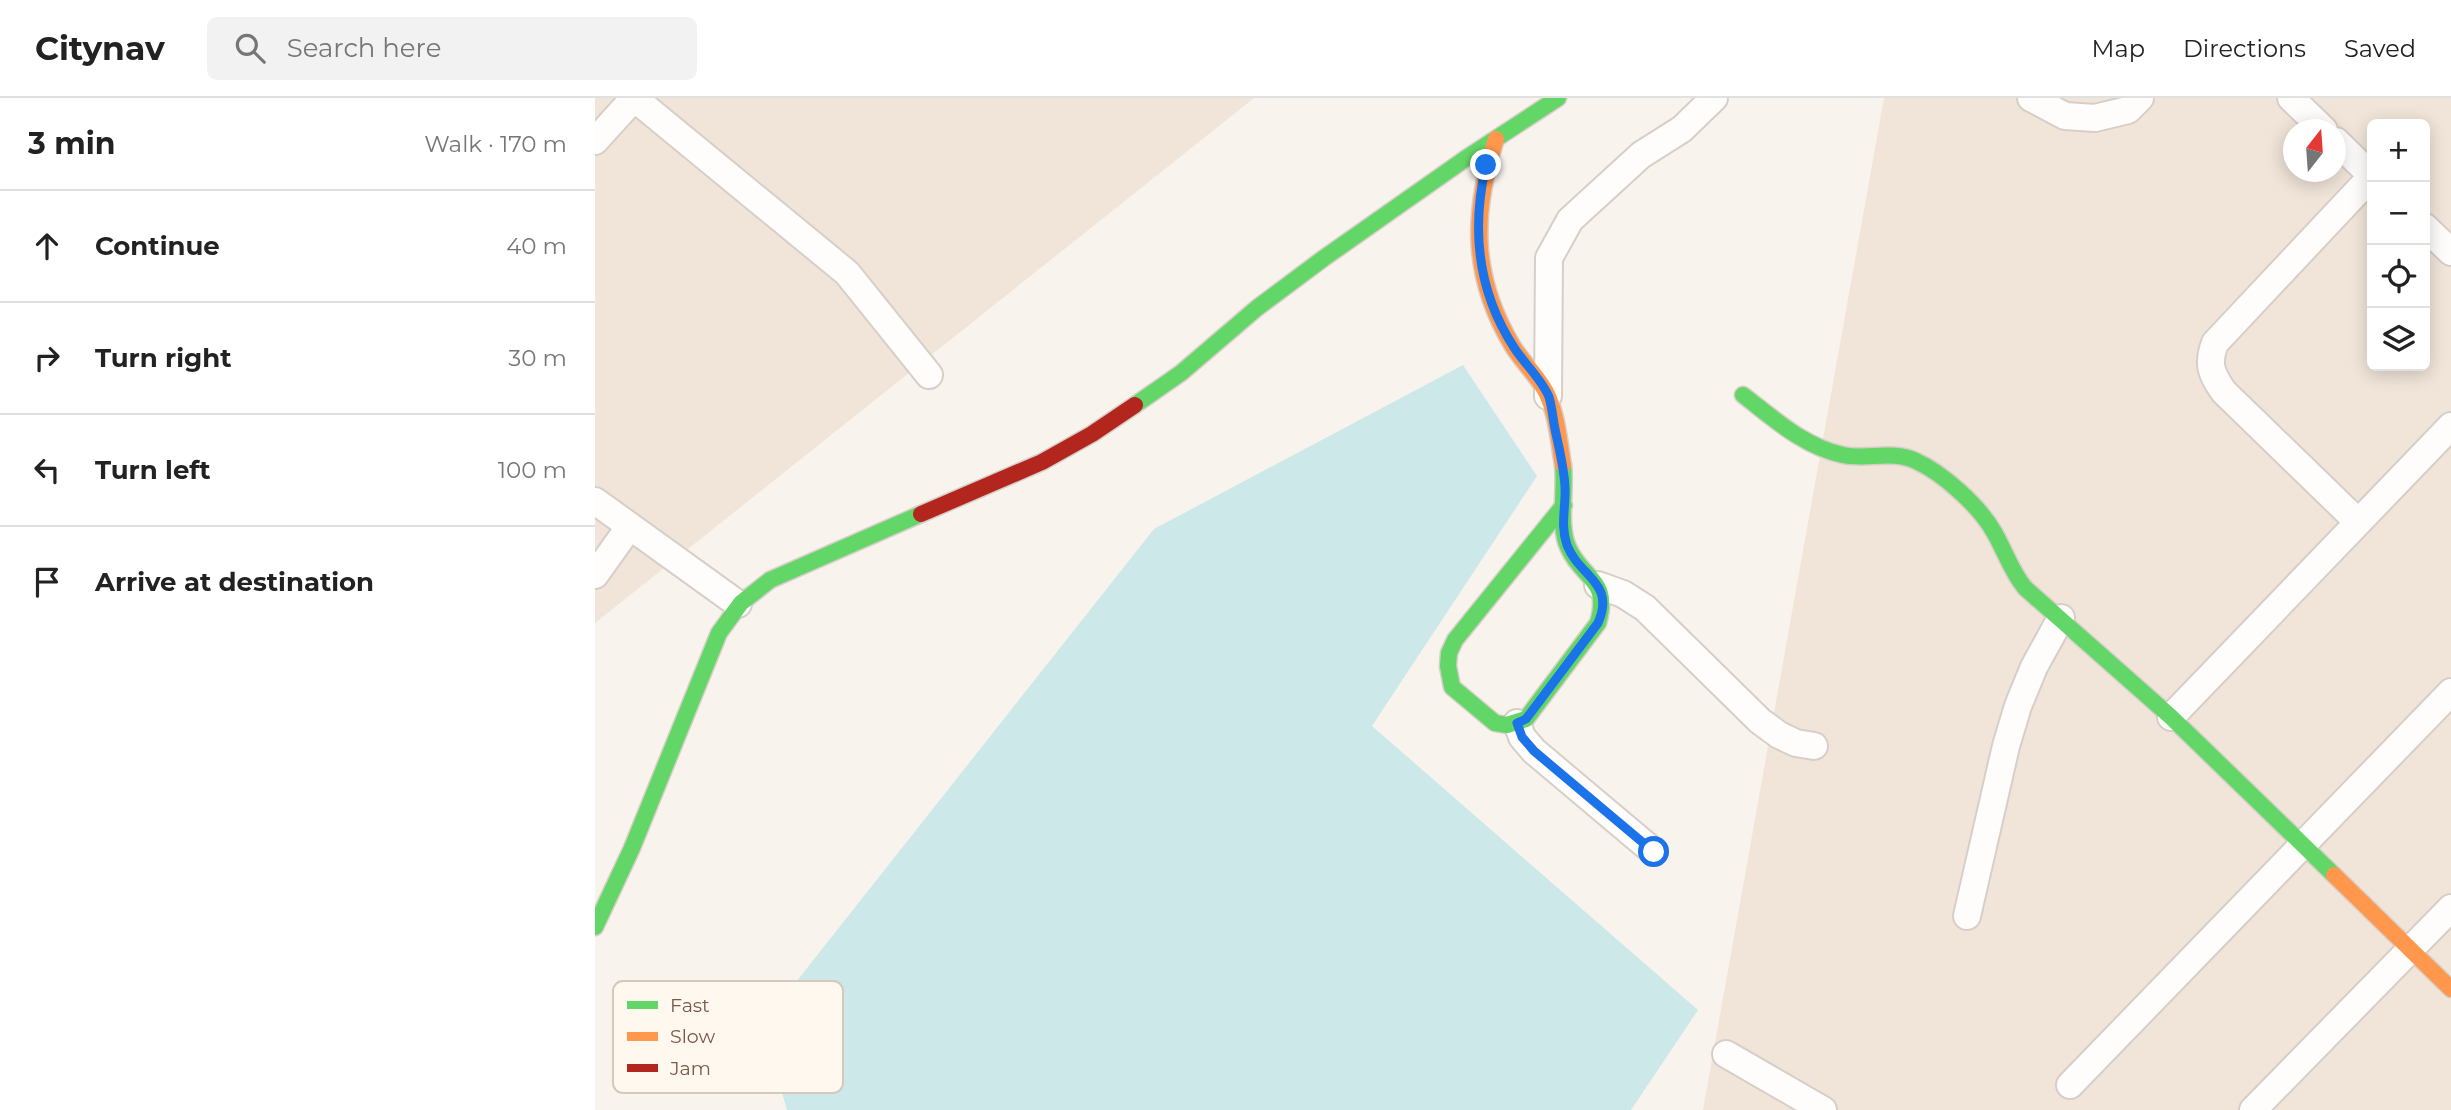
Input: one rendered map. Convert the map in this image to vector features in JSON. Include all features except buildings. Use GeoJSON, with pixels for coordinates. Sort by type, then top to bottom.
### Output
{"type":"FeatureCollection","features":[{"type":"Feature","properties":{"kind":"street"},"geometry":{"type":"LineString","coordinates":[[595,141],[634,98],[847,273],[929,375]]}},
{"type":"Feature","properties":{"kind":"street"},"geometry":{"type":"LineString","coordinates":[[595,927],[632,848],[719,633],[739,604],[770,580],[1042,462],[1092,434],[1181,373],[1258,308],[1324,258],[1558,98]]}},
{"type":"Feature","properties":{"kind":"street"},"geometry":{"type":"LineString","coordinates":[[1565,505],[1455,640],[1449,653],[1448,666],[1452,687],[1495,723],[1507,725],[1526,719],[1598,623],[1602,612],[1603,601],[1598,585],[1568,548],[1562,522],[1565,505],[1563,464],[1548,396],[1549,258],[1570,220],[1641,155],[1682,129],[1714,98]]}},
{"type":"Feature","properties":{"kind":"street"},"geometry":{"type":"LineString","coordinates":[[2031,98],[2065,116],[2095,118],[2128,110],[2140,98]]}},
{"type":"Feature","properties":{"kind":"street"},"geometry":{"type":"LineString","coordinates":[[2291,98],[2312,119]]}},
{"type":"Feature","properties":{"kind":"street"},"geometry":{"type":"LineString","coordinates":[[1496,139],[1480,192],[1478,247],[1482,274],[1501,325],[1548,396]]}},
{"type":"Feature","properties":{"kind":"street"},"geometry":{"type":"LineString","coordinates":[[2346,151],[2367,171]]}},
{"type":"Feature","properties":{"kind":"street"},"geometry":{"type":"LineString","coordinates":[[2358,522],[2224,392],[2213,377],[2209,364],[2215,343],[2367,181]]}},
{"type":"Feature","properties":{"kind":"street"},"geometry":{"type":"LineString","coordinates":[[2430,232],[2451,252]]}},
{"type":"Feature","properties":{"kind":"street"},"geometry":{"type":"LineString","coordinates":[[1744,395],[1808,442],[1827,451],[1859,457],[1902,457],[1924,465],[1977,508],[1997,537],[2015,577],[2035,598],[2171,717],[2451,989]]}},
{"type":"Feature","properties":{"kind":"street"},"geometry":{"type":"LineString","coordinates":[[2171,717],[2451,426]]}},
{"type":"Feature","properties":{"kind":"street"},"geometry":{"type":"LineString","coordinates":[[595,501],[739,604]]}},
{"type":"Feature","properties":{"kind":"street"},"geometry":{"type":"LineString","coordinates":[[595,575],[630,526]]}},
{"type":"Feature","properties":{"kind":"street"},"geometry":{"type":"LineString","coordinates":[[1598,585],[1623,594],[1645,608],[1769,728],[1796,743],[1814,746]]}},
{"type":"Feature","properties":{"kind":"street"},"geometry":{"type":"LineString","coordinates":[[1967,916],[2006,746],[2018,706],[2034,667],[2061,618]]}},
{"type":"Feature","properties":{"kind":"street"},"geometry":{"type":"LineString","coordinates":[[2070,1085],[2451,692]]}},
{"type":"Feature","properties":{"kind":"street"},"geometry":{"type":"LineString","coordinates":[[1517,723],[1522,737],[1534,751],[1654,852]]}},
{"type":"Feature","properties":{"kind":"street"},"geometry":{"type":"LineString","coordinates":[[2253,1110],[2451,908]]}},
{"type":"Feature","properties":{"kind":"street"},"geometry":{"type":"LineString","coordinates":[[1726,1054],[1823,1110]]}},
{"type":"Feature","properties":{"kind":"shaded area"},"geometry":{"type":"Polygon","coordinates":[[[595,98],[1254,98],[595,623],[595,98]]]}},
{"type":"Feature","properties":{"kind":"shaded area"},"geometry":{"type":"Polygon","coordinates":[[[1884,98],[2451,98],[2451,1110],[1703,1110],[1884,98]]]}},
{"type":"Feature","properties":{"kind":"water"},"geometry":{"type":"Polygon","coordinates":[[[1463,365],[1537,476],[1372,726],[1698,1010],[1631,1110],[787,1110],[782,1093],[843,1093],[843,981],[797,981],[1154,529],[1463,365]]]}},
{"type":"Feature","properties":{"kind":"traffic: fast"},"geometry":{"type":"LineString","coordinates":[[1135,405],[1181,373],[1257,308],[1324,258],[1465,159],[1558,98]]}},
{"type":"Feature","properties":{"kind":"traffic: fast"},"geometry":{"type":"LineString","coordinates":[[1743,395],[1802,439],[1829,451],[1852,456],[1907,458],[1927,466],[1949,482],[1988,522],[2025,588],[2171,717],[2334,875]]}},
{"type":"Feature","properties":{"kind":"traffic: fast"},"geometry":{"type":"LineString","coordinates":[[1563,465],[1565,538],[1574,558],[1598,588],[1601,597],[1598,623],[1526,719],[1507,725],[1495,723],[1452,687],[1448,666],[1449,653],[1455,640],[1564,505]]}},
{"type":"Feature","properties":{"kind":"traffic: fast"},"geometry":{"type":"LineString","coordinates":[[595,927],[632,848],[719,633],[741,603],[770,580],[921,514]]}},
{"type":"Feature","properties":{"kind":"traffic: slow"},"geometry":{"type":"LineString","coordinates":[[1496,139],[1488,166],[1480,219],[1483,269],[1489,294],[1512,345],[1550,401],[1563,465]]}},
{"type":"Feature","properties":{"kind":"traffic: slow"},"geometry":{"type":"LineString","coordinates":[[2334,875],[2451,989]]}},
{"type":"Feature","properties":{"kind":"traffic: jam"},"geometry":{"type":"LineString","coordinates":[[921,514],[1042,462],[1092,434],[1135,405]]}},
{"type":"Feature","properties":{"kind":"route"},"geometry":{"type":"LineString","coordinates":[[1486,165],[1477,219],[1482,274],[1501,325],[1548,396],[1563,464],[1564,535],[1575,559],[1598,585],[1603,601],[1598,623],[1526,719],[1517,723],[1522,737],[1534,751],[1654,852]]}}]}
